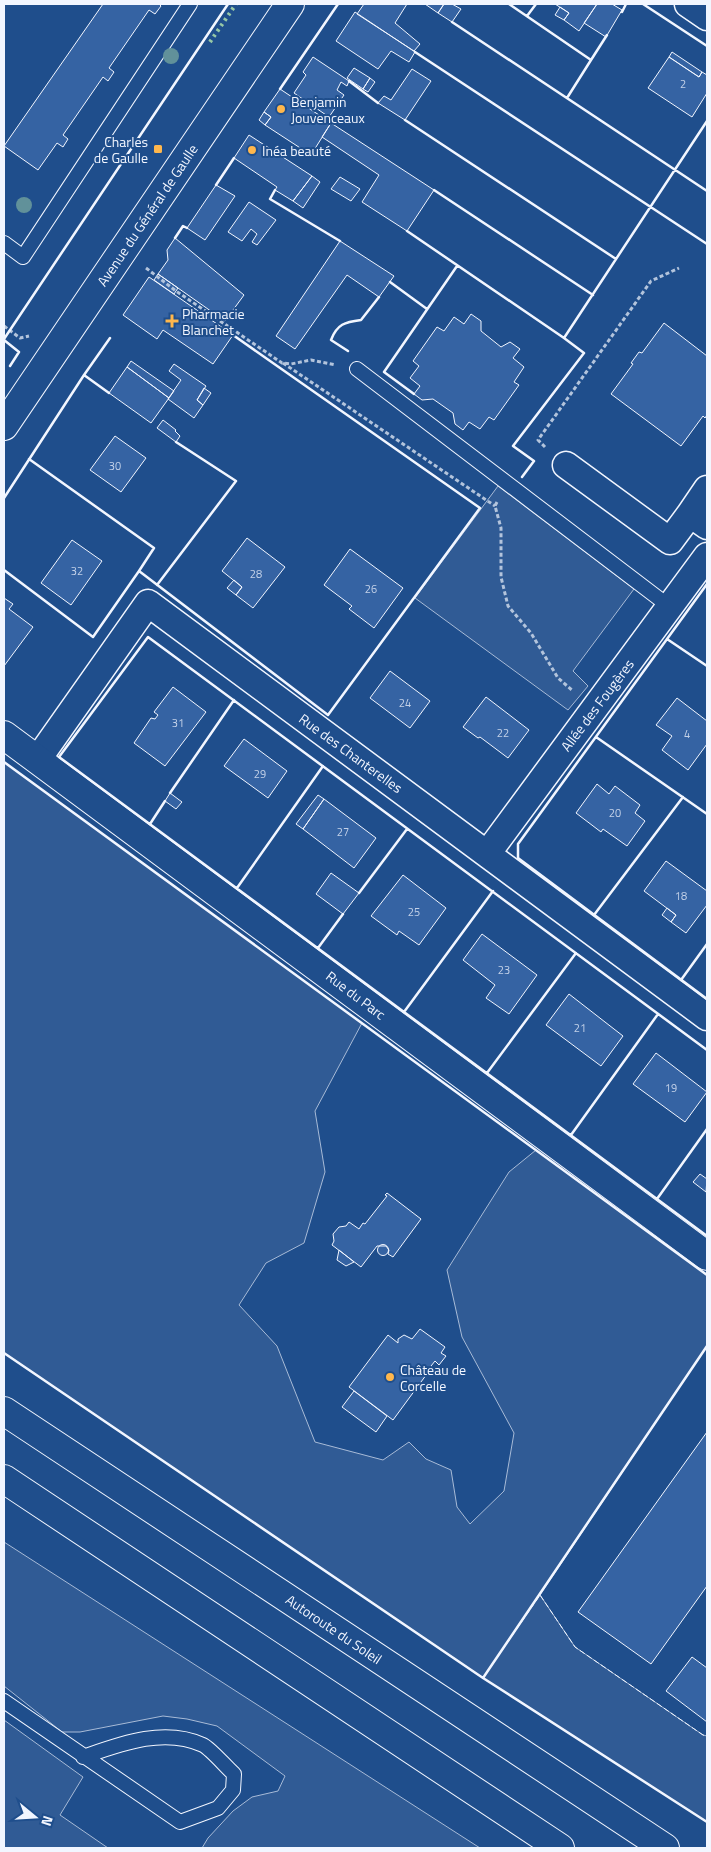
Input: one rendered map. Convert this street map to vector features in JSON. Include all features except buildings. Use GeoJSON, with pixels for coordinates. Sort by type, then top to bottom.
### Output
{"type":"FeatureCollection","features":[{"type":"Feature","properties":{"kind":"main road","name":"Avenue du Général de Gaulle"},"geometry":{"type":"LineString","coordinates":[[4,426],[290,4]]}},
{"type":"Feature","properties":{"kind":"main road","name":"Rue du Parc"},"geometry":{"type":"LineString","coordinates":[[4,735],[707,1256]]}},
{"type":"Feature","properties":{"kind":"main road","name":"Autoroute du Soleil"},"geometry":{"type":"LineString","coordinates":[[4,1411],[664,1848]]}},
{"type":"Feature","properties":{"kind":"main road"},"geometry":{"type":"LineString","coordinates":[[4,1479],[560,1848]]}},
{"type":"Feature","properties":{"kind":"street"},"geometry":{"type":"LineString","coordinates":[[688,4],[707,17]]}},
{"type":"Feature","properties":{"kind":"street"},"geometry":{"type":"LineString","coordinates":[[566,465],[670,541],[699,520],[707,489]]}},
{"type":"Feature","properties":{"kind":"street","name":"Allée des Fougères"},"geometry":{"type":"LineString","coordinates":[[487,854],[707,556]]}},
{"type":"Feature","properties":{"kind":"street","name":"Rue des Chanterelles"},"geometry":{"type":"LineString","coordinates":[[38,759],[148,603],[707,1017]]}},
{"type":"Feature","properties":{"kind":"lane"},"geometry":{"type":"LineString","coordinates":[[4,243],[23,257],[190,4]]}},
{"type":"Feature","properties":{"kind":"lane"},"geometry":{"type":"LineString","coordinates":[[357,370],[670,607]]}},
{"type":"Feature","properties":{"kind":"lane"},"geometry":{"type":"LineString","coordinates":[[4,1701],[83,1757],[180,1822],[218,1808],[233,1790],[234,1774],[204,1746],[176,1737],[130,1740],[83,1757]]}},
{"type":"Feature","properties":{"kind":"path"},"geometry":{"type":"LineString","coordinates":[[124,251],[176,291],[495,506],[500,528],[501,576],[508,606],[532,633],[558,678],[594,709]]}},
{"type":"Feature","properties":{"kind":"path"},"geometry":{"type":"LineString","coordinates":[[566,465],[538,440],[651,282],[679,268]]}},
{"type":"Feature","properties":{"kind":"path"},"geometry":{"type":"LineString","coordinates":[[282,363],[291,364],[311,360],[357,370]]}},
{"type":"Feature","properties":{"kind":"path"},"geometry":{"type":"LineString","coordinates":[[495,506],[508,485]]}},
{"type":"Feature","properties":{"kind":"shaded area"},"geometry":{"type":"Polygon","coordinates":[[[498,486],[634,589],[573,671],[588,686],[568,710],[415,598],[498,486]]]}},
{"type":"Feature","properties":{"kind":"shaded area"},"geometry":{"type":"Polygon","coordinates":[[[4,762],[362,1023],[315,1111],[325,1172],[304,1243],[266,1263],[239,1305],[277,1346],[315,1442],[383,1460],[409,1442],[426,1459],[451,1470],[457,1507],[470,1524],[504,1491],[514,1433],[462,1337],[447,1270],[509,1172],[536,1150],[707,1275],[707,1346],[540,1595],[575,1647],[707,1736],[707,1822],[483,1678],[4,1353],[4,762]]]}},
{"type":"Feature","properties":{"kind":"shaded area"},"geometry":{"type":"Polygon","coordinates":[[[4,1542],[480,1848],[202,1848],[208,1838],[233,1811],[252,1797],[278,1791],[285,1776],[217,1726],[163,1716],[80,1732],[62,1732],[4,1686],[4,1542]]]}},
{"type":"Feature","properties":{"kind":"shaded area"},"geometry":{"type":"Polygon","coordinates":[[[4,1720],[83,1777],[60,1815],[108,1848],[4,1848],[4,1720]]]}},
{"type":"Feature","properties":{"kind":"hedge"},"geometry":{"type":"LineString","coordinates":[[210,42],[236,4]]}},
{"type":"Feature","properties":{"kind":"fence"},"geometry":{"type":"LineString","coordinates":[[4,1353],[483,1678],[540,1595],[575,1647],[707,1736]]}},
{"type":"Feature","properties":{"kind":"wall"},"geometry":{"type":"LineString","coordinates":[[4,339],[228,4]]}},
{"type":"Feature","properties":{"kind":"wall"},"geometry":{"type":"LineString","coordinates":[[280,89],[338,4]]}},
{"type":"Feature","properties":{"kind":"wall"},"geometry":{"type":"LineString","coordinates":[[509,4],[591,60],[607,35]]}},
{"type":"Feature","properties":{"kind":"wall"},"geometry":{"type":"LineString","coordinates":[[527,16],[536,4]]}},
{"type":"Feature","properties":{"kind":"wall"},"geometry":{"type":"LineString","coordinates":[[622,12],[626,4]]}},
{"type":"Feature","properties":{"kind":"wall"},"geometry":{"type":"LineString","coordinates":[[643,4],[707,46]]}},
{"type":"Feature","properties":{"kind":"wall"},"geometry":{"type":"LineString","coordinates":[[452,22],[707,191]]}},
{"type":"Feature","properties":{"kind":"wall"},"geometry":{"type":"LineString","coordinates":[[415,52],[707,244]]}},
{"type":"Feature","properties":{"kind":"wall"},"geometry":{"type":"LineString","coordinates":[[567,98],[591,60]]}},
{"type":"Feature","properties":{"kind":"wall"},"geometry":{"type":"LineString","coordinates":[[349,81],[378,103]]}},
{"type":"Feature","properties":{"kind":"wall"},"geometry":{"type":"LineString","coordinates":[[405,120],[616,259]]}},
{"type":"Feature","properties":{"kind":"wall"},"geometry":{"type":"LineString","coordinates":[[407,231],[564,338],[707,121]]}},
{"type":"Feature","properties":{"kind":"wall"},"geometry":{"type":"LineString","coordinates":[[216,185],[234,158]]}},
{"type":"Feature","properties":{"kind":"wall"},"geometry":{"type":"LineString","coordinates":[[275,190],[270,199],[340,241]]}},
{"type":"Feature","properties":{"kind":"wall"},"geometry":{"type":"LineString","coordinates":[[434,190],[593,295]]}},
{"type":"Feature","properties":{"kind":"wall"},"geometry":{"type":"LineString","coordinates":[[175,238],[183,226],[187,228]]}},
{"type":"Feature","properties":{"kind":"wall"},"geometry":{"type":"LineString","coordinates":[[414,394],[384,372],[457,266]]}},
{"type":"Feature","properties":{"kind":"wall"},"geometry":{"type":"LineString","coordinates":[[390,282],[427,309]]}},
{"type":"Feature","properties":{"kind":"wall"},"geometry":{"type":"LineString","coordinates":[[348,351],[331,340],[333,335],[342,325],[361,320],[379,297]]}},
{"type":"Feature","properties":{"kind":"wall"},"geometry":{"type":"LineString","coordinates":[[4,570],[93,637],[139,571],[328,715],[480,508],[233,335]]}},
{"type":"Feature","properties":{"kind":"wall"},"geometry":{"type":"LineString","coordinates":[[4,498],[110,338]]}},
{"type":"Feature","properties":{"kind":"wall"},"geometry":{"type":"LineString","coordinates":[[522,477],[534,461],[513,446],[584,353],[564,338]]}},
{"type":"Feature","properties":{"kind":"wall"},"geometry":{"type":"LineString","coordinates":[[4,340],[19,352],[10,366]]}},
{"type":"Feature","properties":{"kind":"wall"},"geometry":{"type":"LineString","coordinates":[[84,375],[109,393]]}},
{"type":"Feature","properties":{"kind":"wall"},"geometry":{"type":"LineString","coordinates":[[157,585],[236,481],[176,442]]}},
{"type":"Feature","properties":{"kind":"wall"},"geometry":{"type":"LineString","coordinates":[[29,459],[154,548],[139,571]]}},
{"type":"Feature","properties":{"kind":"wall"},"geometry":{"type":"LineString","coordinates":[[707,584],[518,844],[518,858],[707,999]]}},
{"type":"Feature","properties":{"kind":"wall"},"geometry":{"type":"LineString","coordinates":[[707,1050],[148,637],[59,757],[707,1236]]}},
{"type":"Feature","properties":{"kind":"wall"},"geometry":{"type":"LineString","coordinates":[[667,639],[707,666]]}},
{"type":"Feature","properties":{"kind":"wall"},"geometry":{"type":"LineString","coordinates":[[170,793],[234,700]]}},
{"type":"Feature","properties":{"kind":"wall"},"geometry":{"type":"LineString","coordinates":[[596,737],[707,814]]}},
{"type":"Feature","properties":{"kind":"wall"},"geometry":{"type":"LineString","coordinates":[[4,762],[707,1275]]}},
{"type":"Feature","properties":{"kind":"wall"},"geometry":{"type":"LineString","coordinates":[[237,888],[323,766]]}},
{"type":"Feature","properties":{"kind":"wall"},"geometry":{"type":"LineString","coordinates":[[594,915],[683,797]]}},
{"type":"Feature","properties":{"kind":"wall"},"geometry":{"type":"LineString","coordinates":[[150,824],[165,801]]}},
{"type":"Feature","properties":{"kind":"wall"},"geometry":{"type":"LineString","coordinates":[[359,893],[407,829]]}},
{"type":"Feature","properties":{"kind":"wall"},"geometry":{"type":"LineString","coordinates":[[404,1012],[493,891]]}},
{"type":"Feature","properties":{"kind":"wall"},"geometry":{"type":"LineString","coordinates":[[318,948],[343,914]]}},
{"type":"Feature","properties":{"kind":"wall"},"geometry":{"type":"LineString","coordinates":[[681,980],[707,944]]}},
{"type":"Feature","properties":{"kind":"wall"},"geometry":{"type":"LineString","coordinates":[[487,1073],[576,953]]}},
{"type":"Feature","properties":{"kind":"wall"},"geometry":{"type":"LineString","coordinates":[[571,1135],[658,1014]]}},
{"type":"Feature","properties":{"kind":"wall"},"geometry":{"type":"LineString","coordinates":[[657,1199],[707,1129]]}},
{"type":"Feature","properties":{"kind":"wall"},"geometry":{"type":"LineString","coordinates":[[483,1678],[707,1346]]}},
{"type":"Feature","properties":{"kind":"wall"},"geometry":{"type":"LineString","coordinates":[[4,1353],[483,1678],[707,1822]]}},
{"type":"Feature","properties":{"kind":"place","name":"Benjamin Jouvenceaux"},"geometry":{"type":"Point","coordinates":[281,109]}},
{"type":"Feature","properties":{"kind":"place","name":"Charles de Gaulle"},"geometry":{"type":"Point","coordinates":[158,149]}},
{"type":"Feature","properties":{"kind":"place","name":"Inéa beauté"},"geometry":{"type":"Point","coordinates":[252,150]}},
{"type":"Feature","properties":{"kind":"place","name":"Pharmacie Blanchet"},"geometry":{"type":"Point","coordinates":[172,321]}},
{"type":"Feature","properties":{"kind":"place","name":"Château de Corcelle"},"geometry":{"type":"Point","coordinates":[390,1377]}}]}
